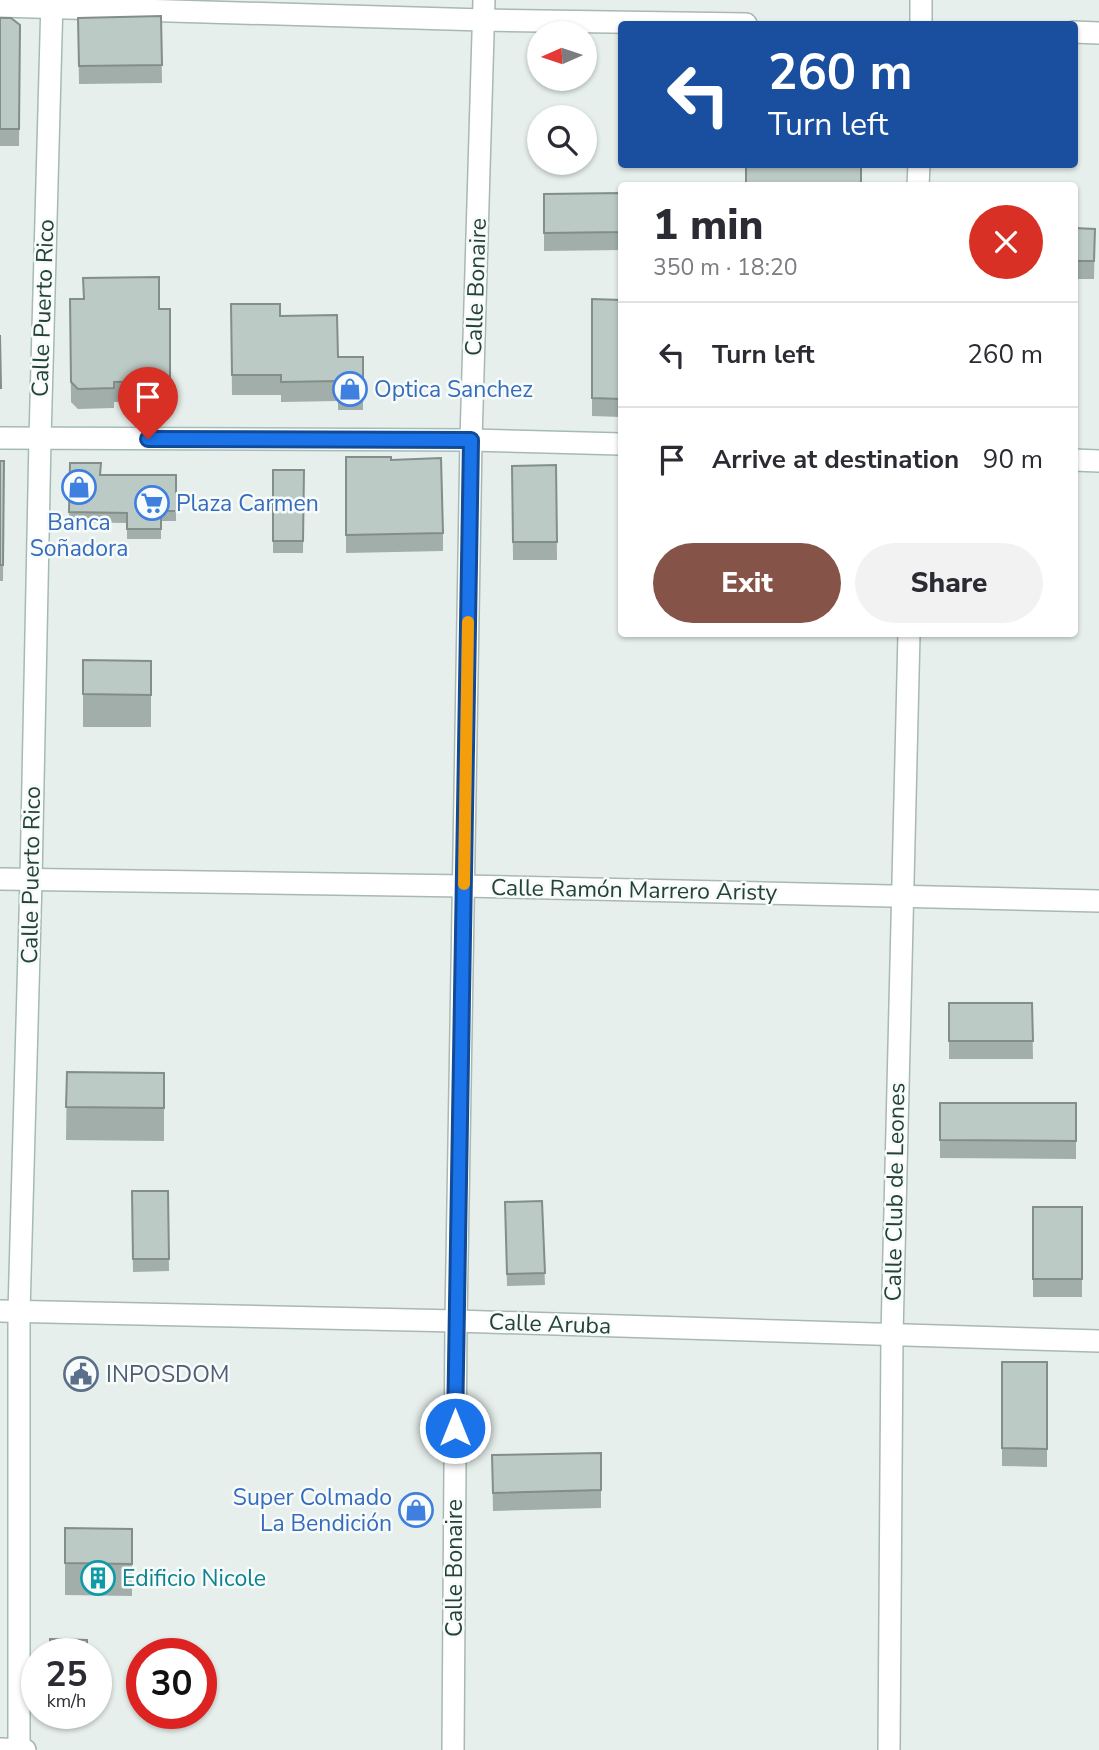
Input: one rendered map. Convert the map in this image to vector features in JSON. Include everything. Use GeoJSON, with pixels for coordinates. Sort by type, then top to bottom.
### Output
{"type":"FeatureCollection","features":[{"type":"Feature","properties":{"kind":"street"},"geometry":{"type":"LineString","coordinates":[[921,0],[921,21]]}},
{"type":"Feature","properties":{"kind":"street"},"geometry":{"type":"LineString","coordinates":[[0,6],[52,4],[484,10],[690,21]]}},
{"type":"Feature","properties":{"kind":"street","name":"Calle Puerto Rico"},"geometry":{"type":"LineString","coordinates":[[19,1750],[9,1312],[31,880],[52,4]]}},
{"type":"Feature","properties":{"kind":"street","name":"Calle Bonaire"},"geometry":{"type":"LineString","coordinates":[[453,1750],[456,1321],[471,440],[484,10]]}},
{"type":"Feature","properties":{"kind":"street"},"geometry":{"type":"LineString","coordinates":[[1078,32],[1099,33]]}},
{"type":"Feature","properties":{"kind":"street"},"geometry":{"type":"LineString","coordinates":[[0,438],[471,440],[618,444]]}},
{"type":"Feature","properties":{"kind":"street"},"geometry":{"type":"LineString","coordinates":[[1078,460],[1099,461]]}},
{"type":"Feature","properties":{"kind":"street","name":"Calle Club de Leones"},"geometry":{"type":"LineString","coordinates":[[889,1750],[892,1335],[909,637]]}},
{"type":"Feature","properties":{"kind":"street","name":"Calle Ramón Marrero Aristy"},"geometry":{"type":"LineString","coordinates":[[0,879],[464,886],[1099,901]]}},
{"type":"Feature","properties":{"kind":"street","name":"Calle Aruba"},"geometry":{"type":"LineString","coordinates":[[9,1312],[456,1321],[1099,1341]]}},
{"type":"Feature","properties":{"kind":"street"},"geometry":{"type":"LineString","coordinates":[[0,1749],[25,1750]]}},
{"type":"Feature","properties":{"kind":"building"},"geometry":{"type":"Polygon","coordinates":[[[161,16],[162,65],[79,66],[78,18],[161,16]]]}},
{"type":"Feature","properties":{"kind":"building"},"geometry":{"type":"Polygon","coordinates":[[[0,18],[11,18],[20,25],[19,129],[0,129],[0,18]]]}},
{"type":"Feature","properties":{"kind":"building"},"geometry":{"type":"Polygon","coordinates":[[[746,168],[861,168],[861,182],[746,182],[746,168]]]}},
{"type":"Feature","properties":{"kind":"building"},"geometry":{"type":"Polygon","coordinates":[[[618,193],[618,232],[544,233],[544,194],[618,193]]]}},
{"type":"Feature","properties":{"kind":"building"},"geometry":{"type":"Polygon","coordinates":[[[1078,228],[1095,229],[1094,261],[1078,261],[1078,228]]]}},
{"type":"Feature","properties":{"kind":"building"},"geometry":{"type":"Polygon","coordinates":[[[159,277],[159,309],[170,309],[170,381],[114,382],[114,388],[78,389],[71,382],[70,299],[84,299],[83,278],[159,277]]]}},
{"type":"Feature","properties":{"kind":"building"},"geometry":{"type":"Polygon","coordinates":[[[592,299],[618,300],[618,399],[592,398],[592,299]]]}},
{"type":"Feature","properties":{"kind":"building"},"geometry":{"type":"Polygon","coordinates":[[[231,304],[280,304],[280,316],[337,315],[338,357],[363,357],[363,390],[338,390],[338,381],[281,382],[281,375],[232,375],[231,304]]]}},
{"type":"Feature","properties":{"kind":"building"},"geometry":{"type":"Polygon","coordinates":[[[346,457],[391,457],[391,460],[441,458],[443,533],[346,535],[346,457]]]}},
{"type":"Feature","properties":{"kind":"building"},"geometry":{"type":"Polygon","coordinates":[[[0,461],[4,461],[3,565],[0,565],[0,461]]]}},
{"type":"Feature","properties":{"kind":"building"},"geometry":{"type":"Polygon","coordinates":[[[70,463],[101,463],[100,475],[176,475],[176,511],[161,511],[161,529],[127,529],[127,513],[69,512],[70,463]]]}},
{"type":"Feature","properties":{"kind":"building"},"geometry":{"type":"Polygon","coordinates":[[[556,465],[557,542],[513,542],[512,466],[556,465]]]}},
{"type":"Feature","properties":{"kind":"building"},"geometry":{"type":"Polygon","coordinates":[[[273,470],[304,470],[303,541],[273,541],[273,470]]]}},
{"type":"Feature","properties":{"kind":"building"},"geometry":{"type":"Polygon","coordinates":[[[83,660],[151,661],[151,695],[83,694],[83,660]]]}},
{"type":"Feature","properties":{"kind":"building"},"geometry":{"type":"Polygon","coordinates":[[[949,1003],[1032,1003],[1033,1041],[949,1041],[949,1003]]]}},
{"type":"Feature","properties":{"kind":"building"},"geometry":{"type":"Polygon","coordinates":[[[67,1072],[164,1073],[164,1108],[66,1107],[67,1072]]]}},
{"type":"Feature","properties":{"kind":"building"},"geometry":{"type":"Polygon","coordinates":[[[940,1103],[1076,1103],[1076,1141],[940,1140],[940,1103]]]}},
{"type":"Feature","properties":{"kind":"building"},"geometry":{"type":"Polygon","coordinates":[[[132,1191],[168,1191],[169,1259],[133,1259],[132,1191]]]}},
{"type":"Feature","properties":{"kind":"building"},"geometry":{"type":"Polygon","coordinates":[[[542,1201],[545,1273],[507,1274],[505,1202],[542,1201]]]}},
{"type":"Feature","properties":{"kind":"building"},"geometry":{"type":"Polygon","coordinates":[[[1033,1207],[1082,1207],[1082,1279],[1033,1279],[1033,1207]]]}},
{"type":"Feature","properties":{"kind":"building"},"geometry":{"type":"Polygon","coordinates":[[[1002,1362],[1047,1362],[1047,1449],[1002,1448],[1002,1362]]]}},
{"type":"Feature","properties":{"kind":"building"},"geometry":{"type":"Polygon","coordinates":[[[601,1453],[601,1490],[493,1493],[492,1455],[601,1453]]]}},
{"type":"Feature","properties":{"kind":"building"},"geometry":{"type":"Polygon","coordinates":[[[65,1528],[132,1529],[132,1564],[65,1563],[65,1528]]]}},
{"type":"Feature","properties":{"kind":"slow traffic"},"geometry":{"type":"LineString","coordinates":[[464,884],[468,622]]}},
{"type":"Feature","properties":{"kind":"place","name":"Optica Sanchez"},"geometry":{"type":"Point","coordinates":[350,389]}},
{"type":"Feature","properties":{"kind":"place","name":"Banca Soñadora"},"geometry":{"type":"Point","coordinates":[79,487]}},
{"type":"Feature","properties":{"kind":"place","name":"Plaza Carmen"},"geometry":{"type":"Point","coordinates":[152,503]}},
{"type":"Feature","properties":{"kind":"place","name":"INPOSDOM"},"geometry":{"type":"Point","coordinates":[81,1374]}},
{"type":"Feature","properties":{"kind":"place","name":"Super Colmado La Bendición"},"geometry":{"type":"Point","coordinates":[416,1510]}},
{"type":"Feature","properties":{"kind":"place","name":"Edificio Nicole"},"geometry":{"type":"Point","coordinates":[98,1578]}},
{"type":"Feature","properties":{"kind":"route"},"geometry":{"type":"LineString","coordinates":[[148,439],[471,440],[455,1428]]}}]}
